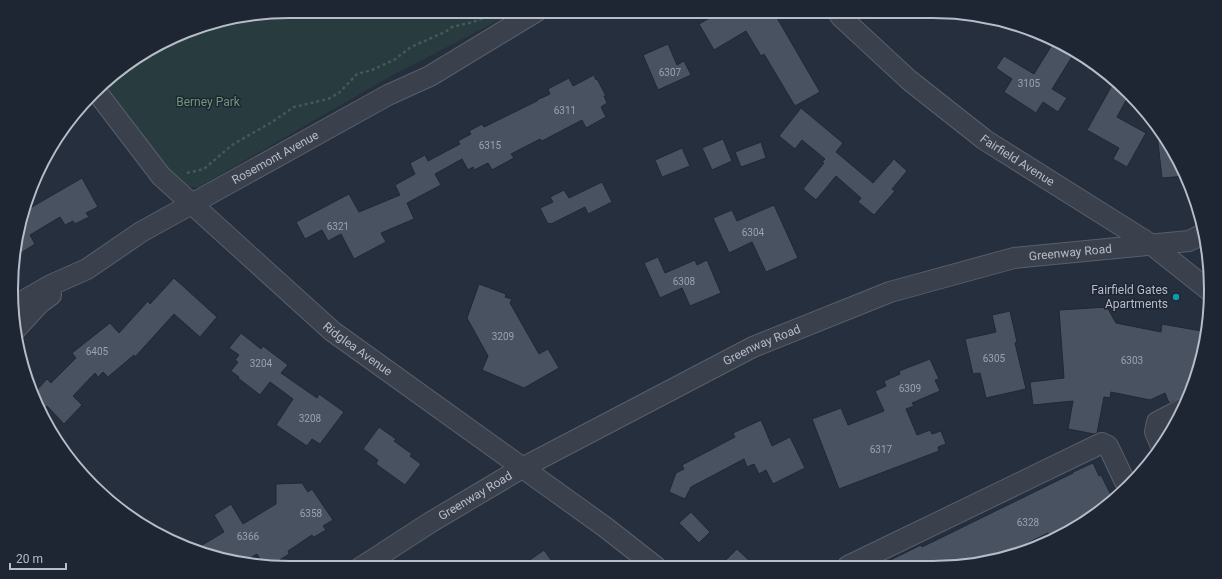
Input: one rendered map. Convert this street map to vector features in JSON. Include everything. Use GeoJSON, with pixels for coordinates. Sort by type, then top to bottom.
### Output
{"type":"FeatureCollection","features":[{"type":"Feature","properties":{"kind":"street","name":"Rosemont Avenue"},"geometry":{"type":"LineString","coordinates":[[19,303],[51,285],[87,269],[141,232],[388,95],[430,76],[526,18]]}},
{"type":"Feature","properties":{"kind":"street","name":"Fairfield Avenue"},"geometry":{"type":"LineString","coordinates":[[843,18],[909,80],[985,140],[1152,244],[1204,286]]}},
{"type":"Feature","properties":{"kind":"street","name":"Ridglea Avenue"},"geometry":{"type":"LineString","coordinates":[[100,96],[160,176],[332,331],[605,527],[648,561]]}},
{"type":"Feature","properties":{"kind":"street","name":"Greenway Road"},"geometry":{"type":"LineString","coordinates":[[371,561],[431,522],[522,468],[753,347],[890,292],[1014,258],[1189,240],[1199,236]]}},
{"type":"Feature","properties":{"kind":"street"},"geometry":{"type":"LineString","coordinates":[[20,325],[40,303],[87,269]]}},
{"type":"Feature","properties":{"kind":"street"},"geometry":{"type":"LineString","coordinates":[[1158,440],[1155,432],[1157,422],[1174,413]]}},
{"type":"Feature","properties":{"kind":"street"},"geometry":{"type":"LineString","coordinates":[[858,561],[1102,444],[1108,446],[1124,481]]}},
{"type":"Feature","properties":{"kind":"path"},"geometry":{"type":"LineString","coordinates":[[182,174],[204,169],[232,145],[272,122],[294,107],[328,98],[339,93],[357,74],[372,70],[394,60],[411,47],[452,27],[473,22],[482,18]]}},
{"type":"Feature","properties":{"kind":"green space","name":"Berney Park"},"geometry":{"type":"Polygon","coordinates":[[[290,18],[503,18],[391,76],[199,187],[187,187],[173,176],[103,93],[124,74],[169,46],[202,32],[254,20],[290,18]]]}},
{"type":"Feature","properties":{"kind":"building"},"geometry":{"type":"Polygon","coordinates":[[[710,18],[777,18],[820,92],[795,106],[764,54],[761,56],[746,31],[714,50],[699,24],[710,18]]]}},
{"type":"Feature","properties":{"kind":"building"},"geometry":{"type":"Polygon","coordinates":[[[668,44],[677,65],[684,61],[691,75],[658,90],[643,55],[668,44]]]}},
{"type":"Feature","properties":{"kind":"building"},"geometry":{"type":"Polygon","coordinates":[[[1052,45],[1072,57],[1052,89],[1067,98],[1058,112],[1043,102],[1036,113],[1004,92],[1012,79],[996,68],[1004,56],[1034,74],[1052,45]]]}},
{"type":"Feature","properties":{"kind":"building"},"geometry":{"type":"Polygon","coordinates":[[[594,75],[606,96],[604,96],[607,103],[601,107],[606,117],[586,128],[582,120],[542,141],[540,139],[511,154],[514,158],[492,170],[488,163],[474,170],[473,167],[468,170],[462,159],[435,174],[441,185],[407,203],[414,219],[381,233],[386,242],[354,259],[341,234],[328,241],[322,230],[305,239],[296,222],[349,194],[359,212],[400,195],[395,185],[415,174],[410,163],[425,155],[428,161],[460,144],[458,141],[471,134],[469,131],[482,124],[484,127],[537,101],[550,94],[548,89],[569,78],[573,86],[594,75]]]}},
{"type":"Feature","properties":{"kind":"building"},"geometry":{"type":"Polygon","coordinates":[[[1112,85],[1126,100],[1117,117],[1146,133],[1127,167],[1113,159],[1119,148],[1087,130],[1112,85]]]}},
{"type":"Feature","properties":{"kind":"building"},"geometry":{"type":"Polygon","coordinates":[[[801,108],[843,143],[836,152],[873,183],[894,159],[907,171],[892,189],[895,191],[874,215],[858,202],[861,198],[836,176],[816,200],[803,189],[824,163],[822,162],[825,159],[802,140],[795,149],[779,136],[801,108]]]}},
{"type":"Feature","properties":{"kind":"building"},"geometry":{"type":"Polygon","coordinates":[[[1158,138],[1168,154],[1179,177],[1162,178],[1158,138]]]}},
{"type":"Feature","properties":{"kind":"building"},"geometry":{"type":"Polygon","coordinates":[[[723,139],[732,161],[712,170],[702,148],[723,139]]]}},
{"type":"Feature","properties":{"kind":"building"},"geometry":{"type":"Polygon","coordinates":[[[761,142],[766,158],[741,167],[735,152],[761,142]]]}},
{"type":"Feature","properties":{"kind":"building"},"geometry":{"type":"Polygon","coordinates":[[[682,148],[690,166],[662,177],[655,160],[682,148]]]}},
{"type":"Feature","properties":{"kind":"building"},"geometry":{"type":"Polygon","coordinates":[[[82,178],[98,207],[86,213],[89,217],[75,224],[73,221],[65,225],[60,217],[30,235],[35,244],[20,253],[30,208],[82,178]]]}},
{"type":"Feature","properties":{"kind":"building"},"geometry":{"type":"Polygon","coordinates":[[[602,182],[612,202],[588,214],[585,207],[551,224],[548,224],[540,208],[553,202],[550,197],[564,190],[569,198],[602,182]]]}},
{"type":"Feature","properties":{"kind":"building"},"geometry":{"type":"Polygon","coordinates":[[[774,205],[798,258],[766,272],[752,242],[729,253],[713,218],[732,210],[737,221],[774,205]]]}},
{"type":"Feature","properties":{"kind":"building"},"geometry":{"type":"Polygon","coordinates":[[[658,257],[665,273],[695,260],[697,265],[707,260],[721,293],[690,306],[682,288],[660,298],[644,263],[658,257]]]}},
{"type":"Feature","properties":{"kind":"building"},"geometry":{"type":"Polygon","coordinates":[[[174,278],[217,317],[200,337],[174,314],[135,357],[134,355],[108,377],[103,372],[98,377],[95,373],[73,396],[82,405],[64,424],[47,406],[45,408],[37,389],[47,379],[51,383],[76,358],[72,353],[110,323],[119,333],[148,301],[150,304],[174,278]]]}},
{"type":"Feature","properties":{"kind":"building"},"geometry":{"type":"Polygon","coordinates":[[[479,284],[506,294],[505,297],[512,299],[510,303],[539,354],[548,349],[559,368],[524,388],[482,370],[488,356],[467,318],[479,284]]]}},
{"type":"Feature","properties":{"kind":"building"},"geometry":{"type":"Polygon","coordinates":[[[1107,307],[1116,323],[1161,332],[1162,324],[1201,331],[1190,377],[1181,398],[1169,403],[1165,393],[1150,400],[1111,392],[1110,398],[1104,397],[1097,433],[1094,434],[1068,429],[1073,401],[1033,405],[1030,382],[1064,378],[1059,310],[1107,307]]]}},
{"type":"Feature","properties":{"kind":"building"},"geometry":{"type":"Polygon","coordinates":[[[1010,311],[1017,342],[1015,343],[1026,389],[986,398],[980,373],[973,374],[965,339],[996,332],[992,315],[1010,311]]]}},
{"type":"Feature","properties":{"kind":"building"},"geometry":{"type":"Polygon","coordinates":[[[241,333],[261,349],[263,346],[288,365],[281,373],[317,398],[319,394],[344,412],[320,444],[312,439],[307,446],[276,425],[293,399],[270,382],[260,395],[231,371],[238,362],[235,360],[239,355],[229,348],[241,333]]]}},
{"type":"Feature","properties":{"kind":"building"},"geometry":{"type":"Polygon","coordinates":[[[930,359],[939,379],[935,380],[940,391],[912,403],[914,406],[906,409],[917,435],[930,430],[932,434],[941,431],[946,444],[938,447],[939,451],[839,489],[812,419],[841,408],[848,425],[884,411],[875,391],[886,386],[884,381],[900,374],[899,371],[930,359]]]}},
{"type":"Feature","properties":{"kind":"building"},"geometry":{"type":"Polygon","coordinates":[[[761,420],[772,446],[790,437],[805,468],[773,484],[766,470],[759,474],[754,464],[747,467],[744,459],[691,487],[685,499],[669,492],[676,473],[684,469],[682,465],[735,437],[733,433],[761,420]]]}},
{"type":"Feature","properties":{"kind":"building"},"geometry":{"type":"Polygon","coordinates":[[[379,427],[396,439],[394,441],[412,454],[410,456],[421,464],[405,485],[376,464],[378,460],[363,449],[379,427]]]}},
{"type":"Feature","properties":{"kind":"building"},"geometry":{"type":"Polygon","coordinates":[[[1093,463],[1111,495],[1068,525],[1053,533],[1049,535],[1048,533],[1019,547],[968,559],[888,561],[921,545],[922,547],[1093,463]]]}},
{"type":"Feature","properties":{"kind":"building"},"geometry":{"type":"Polygon","coordinates":[[[302,483],[308,492],[312,489],[333,520],[323,526],[326,530],[314,537],[312,535],[288,551],[289,554],[279,560],[260,559],[257,554],[250,558],[237,556],[200,546],[224,532],[214,515],[231,504],[243,524],[276,504],[276,484],[302,483]]]}},
{"type":"Feature","properties":{"kind":"building"},"geometry":{"type":"Polygon","coordinates":[[[691,512],[710,532],[699,543],[679,523],[691,512]]]}},
{"type":"Feature","properties":{"kind":"building"},"geometry":{"type":"Polygon","coordinates":[[[737,549],[750,561],[725,561],[737,549]]]}},
{"type":"Feature","properties":{"kind":"building"},"geometry":{"type":"Polygon","coordinates":[[[544,550],[552,561],[528,561],[544,550]]]}},
{"type":"Feature","properties":{"kind":"place","name":"Fairfield Gates Apartments"},"geometry":{"type":"Point","coordinates":[1176,297]}}]}
